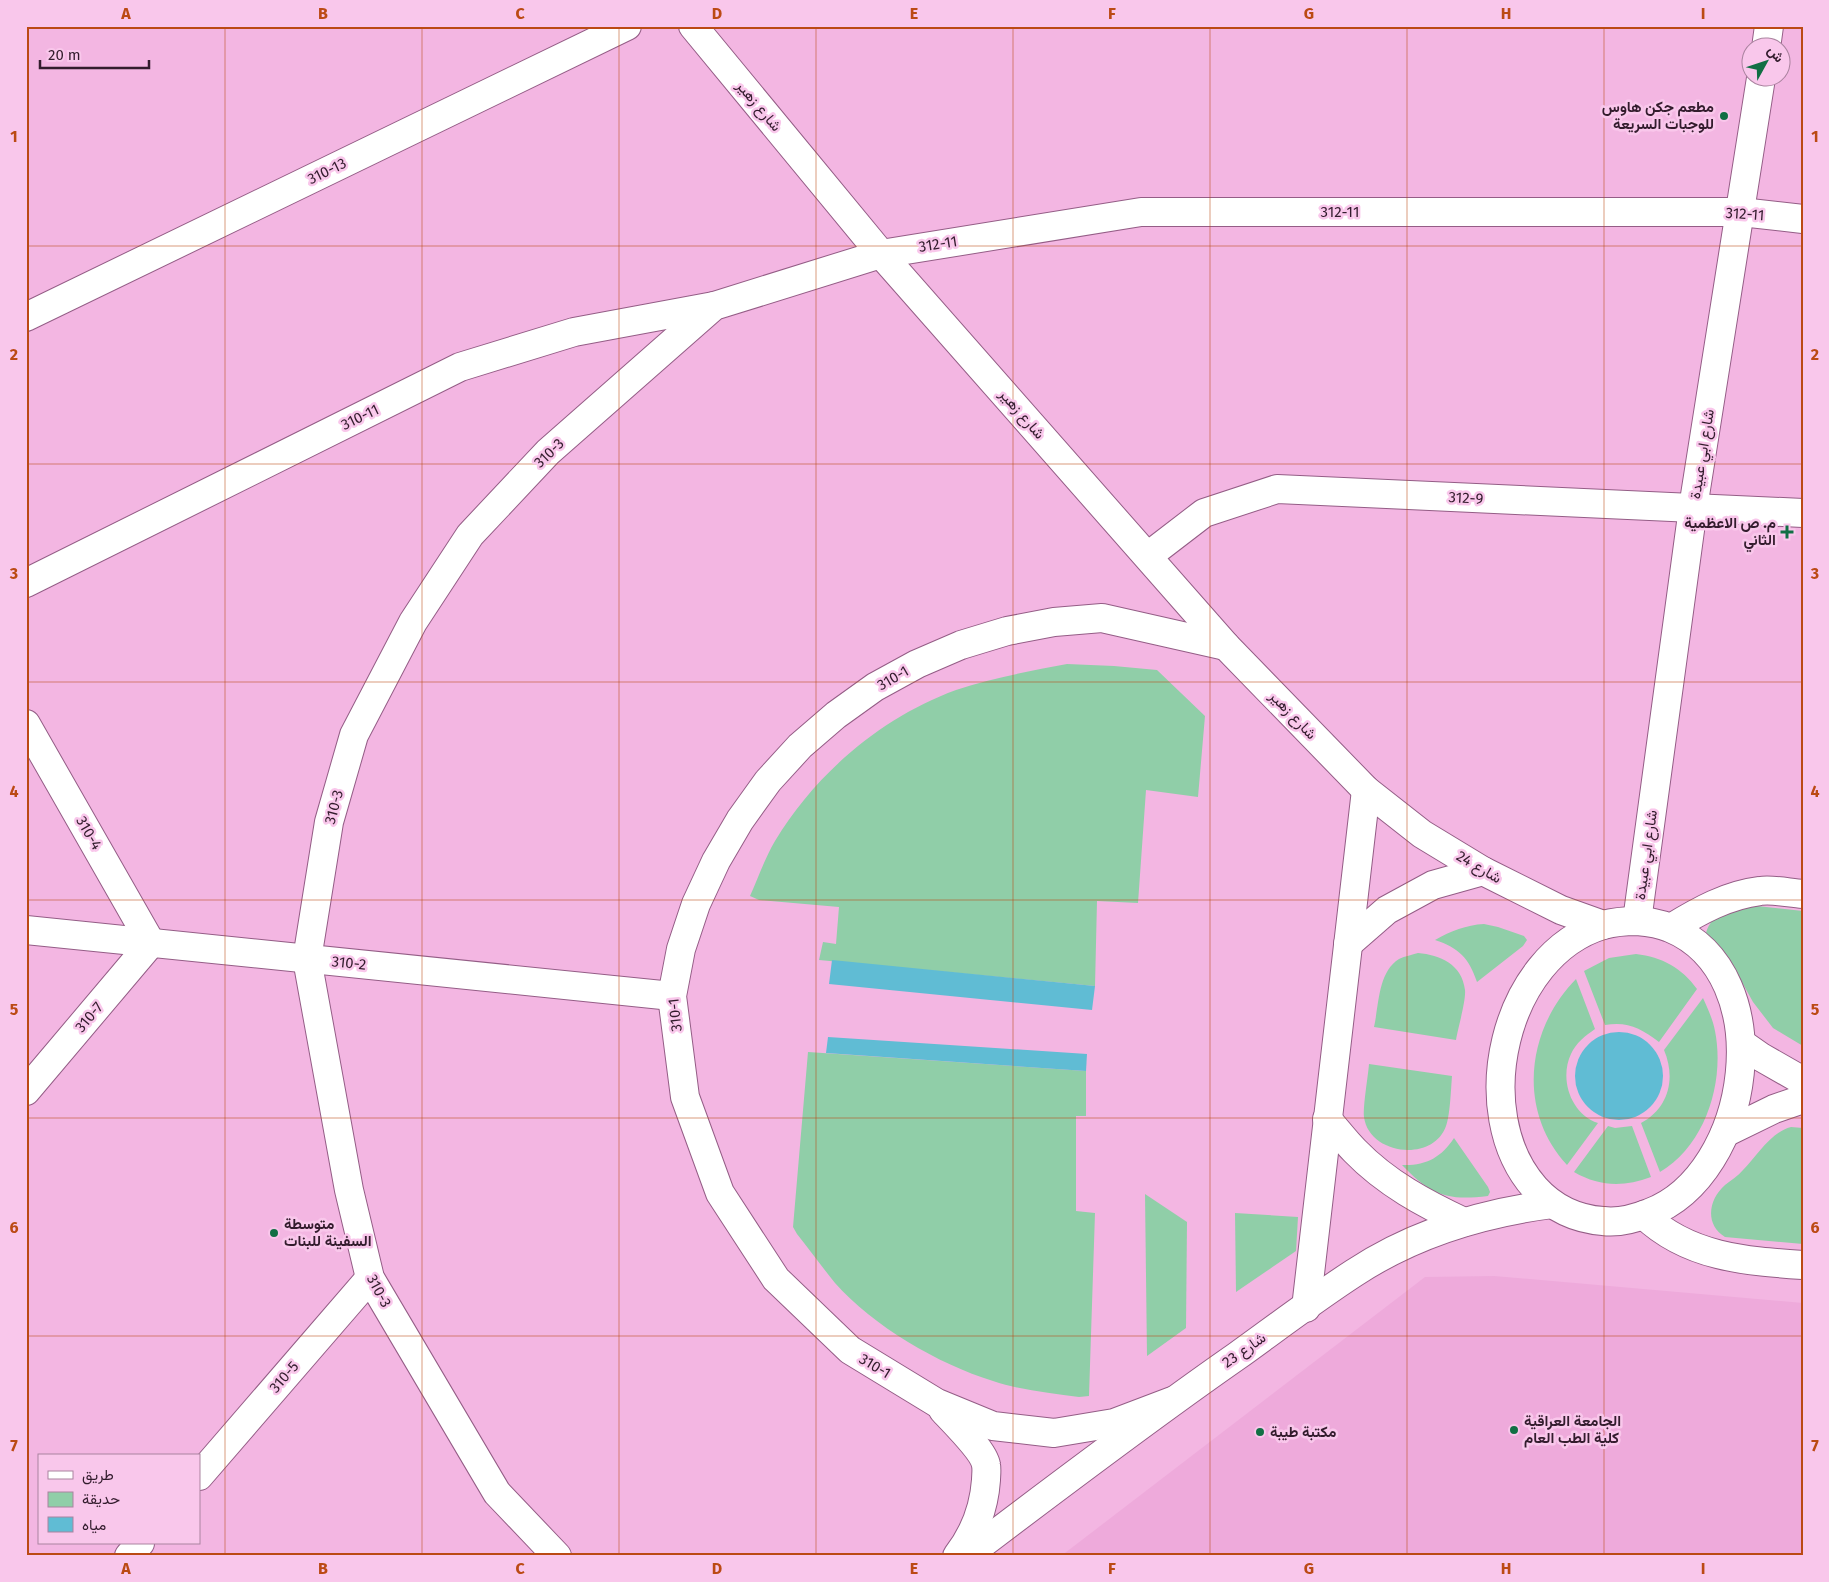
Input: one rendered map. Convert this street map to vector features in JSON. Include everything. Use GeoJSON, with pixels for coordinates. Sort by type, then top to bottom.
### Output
{"type":"FeatureCollection","features":[{"type":"Feature","properties":{"kind":"street","name":"310-13"},"geometry":{"type":"LineString","coordinates":[[26,317],[627,26]]}},
{"type":"Feature","properties":{"kind":"street","name":"شارع زهير"},"geometry":{"type":"LineString","coordinates":[[693,26],[881,254],[1226,646],[1366,790]]}},
{"type":"Feature","properties":{"kind":"street","name":"شارع ابي عبيدة"},"geometry":{"type":"LineString","coordinates":[[1637,921],[1693,508],[1760,88]]}},
{"type":"Feature","properties":{"kind":"street","name":"312-11"},"geometry":{"type":"LineString","coordinates":[[881,254],[1141,212],[1741,212],[1803,219]]}},
{"type":"Feature","properties":{"kind":"street","name":"310-3"},"geometry":{"type":"LineString","coordinates":[[557,1556],[497,1493],[370,1278],[349,1190],[307,959],[329,822],[354,735],[413,622],[470,535],[548,452],[714,306],[881,254]]}},
{"type":"Feature","properties":{"kind":"street","name":"310-11"},"geometry":{"type":"LineString","coordinates":[[26,583],[460,367],[574,332],[714,306]]}},
{"type":"Feature","properties":{"kind":"street","name":"312-9"},"geometry":{"type":"LineString","coordinates":[[1148,556],[1204,512],[1277,489],[1803,512]]}},
{"type":"Feature","properties":{"kind":"street","name":"310-1"},"geometry":{"type":"LineString","coordinates":[[1172,1401],[1114,1423],[1054,1433],[993,1426],[937,1404],[850,1350],[776,1279],[720,1193],[685,1097],[672,996],[681,949],[696,904],[716,860],[740,820],[768,782],[800,746],[836,715],[875,687],[917,664],[961,645],[1007,631],[1054,622],[1102,618],[1226,646]]}},
{"type":"Feature","properties":{"kind":"street","name":"310-4"},"geometry":{"type":"LineString","coordinates":[[26,724],[151,943]]}},
{"type":"Feature","properties":{"kind":"street"},"geometry":{"type":"LineString","coordinates":[[1306,1308],[1366,790]]}},
{"type":"Feature","properties":{"kind":"street","name":"شارع 24"},"geometry":{"type":"LineString","coordinates":[[1366,790],[1422,834],[1483,871],[1562,910],[1603,925]]}},
{"type":"Feature","properties":{"kind":"street"},"geometry":{"type":"LineString","coordinates":[[1348,944],[1387,910],[1433,885],[1483,871]]}},
{"type":"Feature","properties":{"kind":"street"},"geometry":{"type":"LineString","coordinates":[[1671,928],[1706,907],[1729,898],[1762,890],[1803,894]]}},
{"type":"Feature","properties":{"kind":"street"},"geometry":{"type":"LineString","coordinates":[[1637,921],[1671,928],[1700,947],[1722,975],[1735,1008],[1741,1043],[1741,1061],[1737,1098],[1725,1133],[1708,1164],[1684,1191],[1670,1202],[1644,1215],[1622,1221],[1605,1222],[1579,1217],[1552,1204],[1530,1182],[1520,1167],[1506,1134],[1500,1099],[1500,1081],[1505,1044],[1516,1010],[1524,993],[1557,951],[1571,940],[1603,925],[1637,921]]}},
{"type":"Feature","properties":{"kind":"street","name":"310-2"},"geometry":{"type":"LineString","coordinates":[[26,930],[672,996]]}},
{"type":"Feature","properties":{"kind":"street","name":"310-7"},"geometry":{"type":"LineString","coordinates":[[26,1091],[151,943]]}},
{"type":"Feature","properties":{"kind":"street"},"geometry":{"type":"LineString","coordinates":[[1741,1043],[1803,1081]]}},
{"type":"Feature","properties":{"kind":"street"},"geometry":{"type":"LineString","coordinates":[[1725,1133],[1766,1113],[1803,1099]]}},
{"type":"Feature","properties":{"kind":"street"},"geometry":{"type":"LineString","coordinates":[[1327,1119],[1356,1152],[1389,1180],[1425,1204],[1464,1222]]}},
{"type":"Feature","properties":{"kind":"street","name":"شارع 23"},"geometry":{"type":"LineString","coordinates":[[966,1556],[1172,1401],[1355,1272],[1400,1248],[1464,1222],[1523,1208],[1552,1204]]}},
{"type":"Feature","properties":{"kind":"street"},"geometry":{"type":"LineString","coordinates":[[1644,1215],[1663,1231],[1704,1252],[1750,1262],[1803,1265]]}},
{"type":"Feature","properties":{"kind":"street","name":"310-5"},"geometry":{"type":"LineString","coordinates":[[200,1475],[370,1278]]}},
{"type":"Feature","properties":{"kind":"street"},"geometry":{"type":"LineString","coordinates":[[937,1404],[971,1439],[986,1464],[985,1490],[980,1515],[967,1542],[957,1556]]}},
{"type":"Feature","properties":{"kind":"street"},"geometry":{"type":"LineString","coordinates":[[129,1556],[139,1544]]}},
{"type":"Feature","properties":{"kind":"shaded area","name":"الجامعة العراقية كلية الطب العام"},"geometry":{"type":"Polygon","coordinates":[[[1494,1276],[1803,1303],[1803,1556],[1061,1556],[1425,1277],[1494,1276]]]}},
{"type":"Feature","properties":{"kind":"green space"},"geometry":{"type":"Polygon","coordinates":[[[1067,664],[1157,670],[1205,716],[1198,797],[1146,790],[1138,903],[1097,901],[1095,986],[819,960],[823,942],[836,944],[839,907],[759,900],[750,896],[771,848],[792,816],[831,770],[877,732],[902,715],[956,690],[997,678],[1067,664]]]}},
{"type":"Feature","properties":{"kind":"green space"},"geometry":{"type":"Polygon","coordinates":[[[1748,905],[1803,911],[1803,1046],[1773,1028],[1753,1002],[1738,975],[1713,945],[1706,933],[1717,916],[1748,905]]]}},
{"type":"Feature","properties":{"kind":"green space"},"geometry":{"type":"Polygon","coordinates":[[[1484,924],[1524,936],[1527,940],[1523,946],[1477,982],[1467,960],[1457,950],[1435,940],[1459,929],[1484,924]]]}},
{"type":"Feature","properties":{"kind":"green space"},"geometry":{"type":"Polygon","coordinates":[[[1418,953],[1434,956],[1449,962],[1455,967],[1463,981],[1465,990],[1464,1001],[1456,1040],[1374,1027],[1380,990],[1387,972],[1399,959],[1418,953]]]}},
{"type":"Feature","properties":{"kind":"green space"},"geometry":{"type":"Polygon","coordinates":[[[1636,954],[1663,961],[1678,969],[1697,989],[1659,1042],[1634,1027],[1620,1024],[1605,1025],[1584,971],[1609,958],[1636,954]]]}},
{"type":"Feature","properties":{"kind":"green space"},"geometry":{"type":"Polygon","coordinates":[[[1576,979],[1595,1029],[1575,1046],[1568,1064],[1567,1084],[1574,1104],[1581,1112],[1598,1123],[1567,1165],[1551,1144],[1540,1120],[1535,1096],[1534,1071],[1538,1046],[1546,1022],[1559,999],[1576,979]]]}},
{"type":"Feature","properties":{"kind":"green space"},"geometry":{"type":"Polygon","coordinates":[[[1703,998],[1715,1031],[1717,1070],[1714,1090],[1700,1129],[1689,1146],[1676,1160],[1660,1172],[1641,1123],[1651,1117],[1658,1109],[1668,1091],[1669,1071],[1664,1050],[1703,998]]]}},
{"type":"Feature","properties":{"kind":"green space"},"geometry":{"type":"Polygon","coordinates":[[[808,1052],[1086,1071],[1086,1116],[1076,1116],[1076,1211],[1095,1213],[1089,1396],[1079,1397],[1014,1387],[950,1365],[887,1328],[850,1299],[835,1283],[793,1227],[808,1052]]]}},
{"type":"Feature","properties":{"kind":"green space"},"geometry":{"type":"Polygon","coordinates":[[[1369,1064],[1452,1076],[1447,1122],[1439,1138],[1428,1146],[1402,1150],[1377,1140],[1368,1130],[1364,1117],[1369,1064]]]}},
{"type":"Feature","properties":{"kind":"green space"},"geometry":{"type":"Polygon","coordinates":[[[1608,1126],[1615,1128],[1632,1126],[1651,1177],[1631,1183],[1612,1184],[1593,1181],[1574,1172],[1608,1126]]]}},
{"type":"Feature","properties":{"kind":"green space"},"geometry":{"type":"Polygon","coordinates":[[[1791,1127],[1803,1128],[1803,1244],[1725,1237],[1718,1232],[1712,1219],[1711,1211],[1715,1197],[1771,1139],[1791,1127]]]}},
{"type":"Feature","properties":{"kind":"green space"},"geometry":{"type":"Polygon","coordinates":[[[1454,1138],[1488,1187],[1490,1192],[1488,1196],[1461,1197],[1440,1194],[1422,1183],[1402,1165],[1418,1164],[1438,1156],[1454,1138]]]}},
{"type":"Feature","properties":{"kind":"green space"},"geometry":{"type":"Polygon","coordinates":[[[1145,1194],[1187,1222],[1186,1328],[1147,1356],[1145,1194]]]}},
{"type":"Feature","properties":{"kind":"green space"},"geometry":{"type":"Polygon","coordinates":[[[1235,1213],[1298,1217],[1296,1251],[1236,1292],[1235,1213]]]}},
{"type":"Feature","properties":{"kind":"water"},"geometry":{"type":"Polygon","coordinates":[[[832,960],[1095,986],[1092,1010],[829,984],[832,960]]]}},
{"type":"Feature","properties":{"kind":"water"},"geometry":{"type":"Polygon","coordinates":[[[1610,1032],[1628,1032],[1644,1039],[1656,1051],[1663,1067],[1663,1085],[1656,1101],[1644,1113],[1628,1120],[1610,1120],[1594,1113],[1582,1101],[1575,1085],[1575,1067],[1582,1051],[1594,1039],[1610,1032]]]}},
{"type":"Feature","properties":{"kind":"water"},"geometry":{"type":"Polygon","coordinates":[[[828,1037],[1087,1054],[1086,1071],[826,1053],[828,1037]]]}},
{"type":"Feature","properties":{"kind":"place","name":"مطعم جكن هاوس للوجبات السريعة"},"geometry":{"type":"Point","coordinates":[1724,116]}},
{"type":"Feature","properties":{"kind":"place","name":"م. ص الاعظمية الثاني"},"geometry":{"type":"Point","coordinates":[1787,532]}},
{"type":"Feature","properties":{"kind":"place","name":"متوسطة السفينة للبنات"},"geometry":{"type":"Point","coordinates":[274,1233]}},
{"type":"Feature","properties":{"kind":"place","name":"الجامعة العراقية كلية الطب العام"},"geometry":{"type":"Point","coordinates":[1514,1430]}},
{"type":"Feature","properties":{"kind":"place","name":"مكتبة طيبة"},"geometry":{"type":"Point","coordinates":[1260,1432]}}]}
